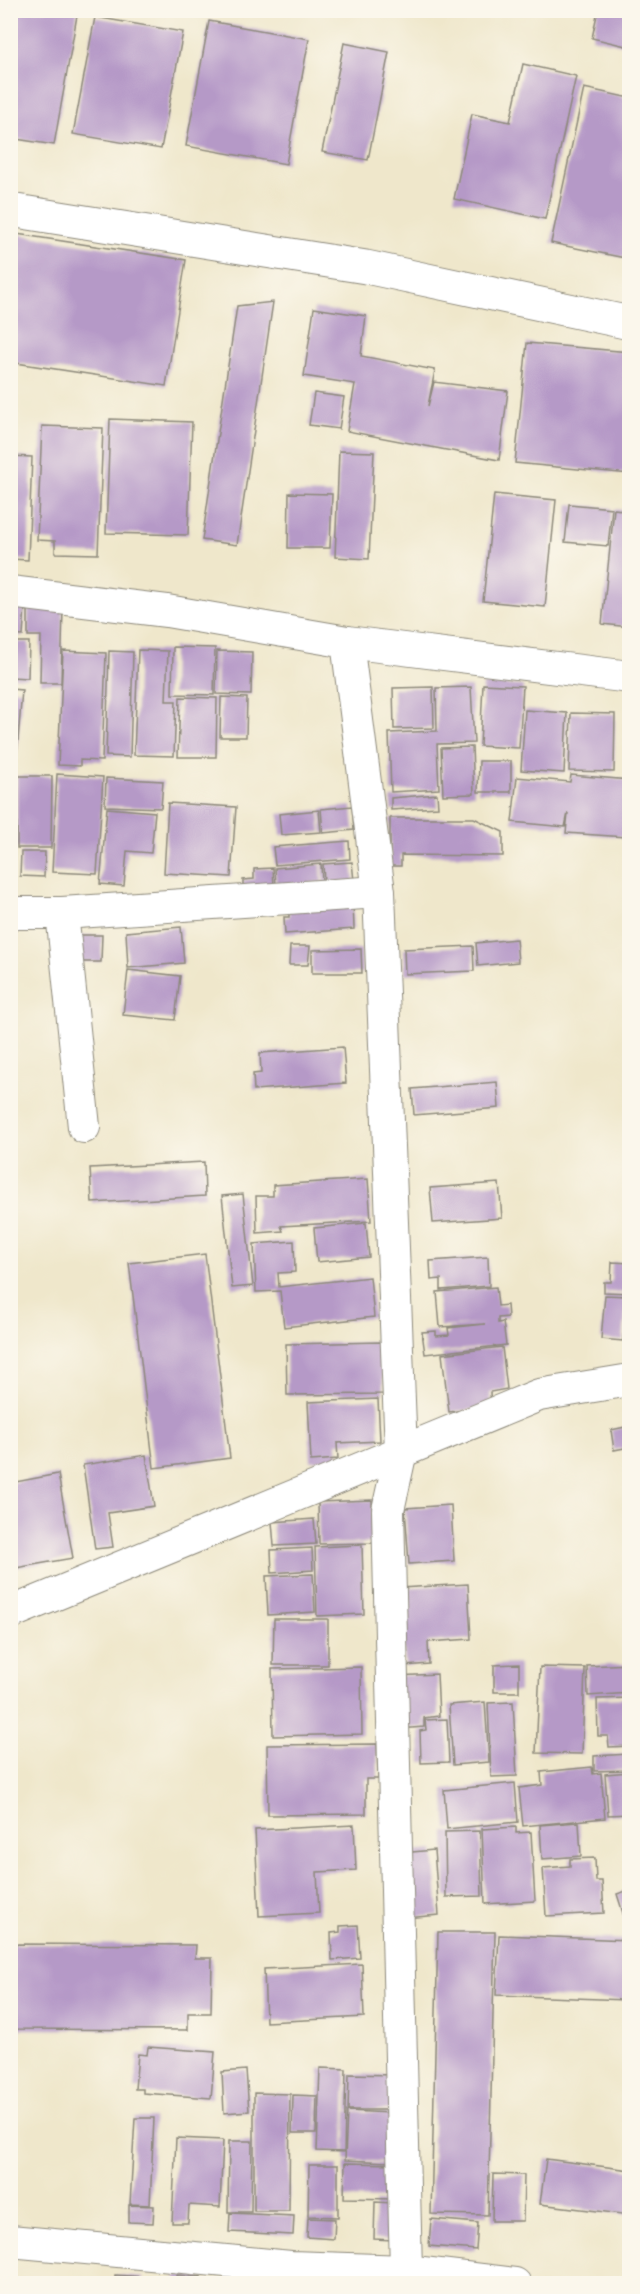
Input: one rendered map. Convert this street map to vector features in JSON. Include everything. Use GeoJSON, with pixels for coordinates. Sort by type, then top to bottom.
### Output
{"type":"FeatureCollection","features":[{"type":"Feature","properties":{"kind":"highway"},"geometry":{"type":"LineString","coordinates":[[10,210],[366,267],[630,322]]}},
{"type":"Feature","properties":{"kind":"street"},"geometry":{"type":"LineString","coordinates":[[10,592],[167,611],[347,642],[630,677]]}},
{"type":"Feature","properties":{"kind":"street"},"geometry":{"type":"LineString","coordinates":[[347,642],[379,892],[401,1451],[388,1510],[406,2271]]}},
{"type":"Feature","properties":{"kind":"street"},"geometry":{"type":"LineString","coordinates":[[10,913],[62,913],[379,892]]}},
{"type":"Feature","properties":{"kind":"street"},"geometry":{"type":"LineString","coordinates":[[62,913],[84,1127]]}},
{"type":"Feature","properties":{"kind":"street"},"geometry":{"type":"LineString","coordinates":[[10,1613],[216,1530],[538,1395],[630,1380]]}},
{"type":"Feature","properties":{"kind":"street"},"geometry":{"type":"LineString","coordinates":[[10,2241],[291,2275],[406,2271],[515,2283]]}},
{"type":"Feature","properties":{"kind":"building"},"geometry":{"type":"Polygon","coordinates":[[[10,10],[78,10],[54,145],[10,138],[10,10]]]}},
{"type":"Feature","properties":{"kind":"building"},"geometry":{"type":"Polygon","coordinates":[[[598,10],[630,10],[630,47],[592,38],[598,10]]]}},
{"type":"Feature","properties":{"kind":"building"},"geometry":{"type":"Polygon","coordinates":[[[95,17],[183,32],[161,149],[73,134],[95,17]]]}},
{"type":"Feature","properties":{"kind":"building"},"geometry":{"type":"Polygon","coordinates":[[[209,21],[309,39],[286,164],[186,146],[209,21]]]}},
{"type":"Feature","properties":{"kind":"building"},"geometry":{"type":"Polygon","coordinates":[[[344,43],[389,52],[368,160],[322,152],[344,43]]]}},
{"type":"Feature","properties":{"kind":"building"},"geometry":{"type":"Polygon","coordinates":[[[523,64],[576,76],[545,219],[454,199],[472,114],[510,122],[523,64]]]}},
{"type":"Feature","properties":{"kind":"building"},"geometry":{"type":"Polygon","coordinates":[[[584,88],[630,98],[630,259],[551,243],[584,88]]]}},
{"type":"Feature","properties":{"kind":"building"},"geometry":{"type":"Polygon","coordinates":[[[10,233],[186,260],[166,386],[10,362],[10,233]]]}},
{"type":"Feature","properties":{"kind":"building"},"geometry":{"type":"Polygon","coordinates":[[[273,302],[237,545],[202,540],[237,306],[273,302]]]}},
{"type":"Feature","properties":{"kind":"building"},"geometry":{"type":"Polygon","coordinates":[[[314,308],[366,316],[361,356],[435,370],[428,406],[434,382],[508,391],[499,460],[347,431],[355,384],[304,376],[314,308]]]}},
{"type":"Feature","properties":{"kind":"building"},"geometry":{"type":"Polygon","coordinates":[[[527,343],[630,352],[630,474],[515,463],[527,343]]]}},
{"type":"Feature","properties":{"kind":"building"},"geometry":{"type":"Polygon","coordinates":[[[314,393],[344,397],[339,429],[309,425],[314,393]]]}},
{"type":"Feature","properties":{"kind":"building"},"geometry":{"type":"Polygon","coordinates":[[[110,419],[192,422],[188,535],[106,533],[110,419]]]}},
{"type":"Feature","properties":{"kind":"building"},"geometry":{"type":"Polygon","coordinates":[[[42,426],[103,428],[98,554],[55,553],[55,541],[37,540],[42,426]]]}},
{"type":"Feature","properties":{"kind":"building"},"geometry":{"type":"Polygon","coordinates":[[[339,451],[374,452],[369,559],[335,557],[339,451]]]}},
{"type":"Feature","properties":{"kind":"building"},"geometry":{"type":"Polygon","coordinates":[[[10,456],[32,457],[28,560],[10,559],[10,456]]]}},
{"type":"Feature","properties":{"kind":"building"},"geometry":{"type":"Polygon","coordinates":[[[289,493],[332,494],[330,548],[288,548],[289,493]]]}},
{"type":"Feature","properties":{"kind":"building"},"geometry":{"type":"Polygon","coordinates":[[[494,494],[556,500],[545,607],[483,601],[494,494]]]}},
{"type":"Feature","properties":{"kind":"building"},"geometry":{"type":"Polygon","coordinates":[[[569,504],[612,508],[608,546],[565,542],[569,504]]]}},
{"type":"Feature","properties":{"kind":"building"},"geometry":{"type":"Polygon","coordinates":[[[614,509],[630,511],[630,627],[602,624],[614,509]]]}},
{"type":"Feature","properties":{"kind":"building"},"geometry":{"type":"Polygon","coordinates":[[[10,605],[25,606],[23,636],[10,635],[10,605]]]}},
{"type":"Feature","properties":{"kind":"building"},"geometry":{"type":"Polygon","coordinates":[[[28,607],[63,608],[61,683],[40,683],[41,636],[28,636],[28,607]]]}},
{"type":"Feature","properties":{"kind":"building"},"geometry":{"type":"Polygon","coordinates":[[[10,642],[29,642],[28,678],[10,677],[10,642]]]}},
{"type":"Feature","properties":{"kind":"building"},"geometry":{"type":"Polygon","coordinates":[[[173,647],[215,648],[214,695],[172,694],[173,647]]]}},
{"type":"Feature","properties":{"kind":"building"},"geometry":{"type":"Polygon","coordinates":[[[138,650],[168,651],[166,701],[176,701],[174,756],[134,755],[138,650]]]}},
{"type":"Feature","properties":{"kind":"building"},"geometry":{"type":"Polygon","coordinates":[[[63,651],[106,653],[102,761],[80,760],[80,766],[58,765],[63,651]]]}},
{"type":"Feature","properties":{"kind":"building"},"geometry":{"type":"Polygon","coordinates":[[[109,651],[133,652],[130,757],[106,756],[109,651]]]}},
{"type":"Feature","properties":{"kind":"building"},"geometry":{"type":"Polygon","coordinates":[[[217,651],[252,652],[251,695],[216,694],[217,651]]]}},
{"type":"Feature","properties":{"kind":"building"},"geometry":{"type":"Polygon","coordinates":[[[483,684],[523,686],[519,748],[480,746],[483,684]]]}},
{"type":"Feature","properties":{"kind":"building"},"geometry":{"type":"Polygon","coordinates":[[[433,687],[434,728],[394,729],[393,688],[433,687]]]}},
{"type":"Feature","properties":{"kind":"building"},"geometry":{"type":"Polygon","coordinates":[[[471,687],[474,743],[437,744],[439,789],[391,792],[389,733],[437,731],[436,688],[471,687]]]}},
{"type":"Feature","properties":{"kind":"building"},"geometry":{"type":"Polygon","coordinates":[[[10,689],[22,690],[17,753],[10,753],[10,689]]]}},
{"type":"Feature","properties":{"kind":"building"},"geometry":{"type":"Polygon","coordinates":[[[180,697],[217,698],[216,757],[178,757],[180,697]]]}},
{"type":"Feature","properties":{"kind":"building"},"geometry":{"type":"Polygon","coordinates":[[[221,697],[247,698],[246,737],[220,737],[221,697]]]}},
{"type":"Feature","properties":{"kind":"building"},"geometry":{"type":"Polygon","coordinates":[[[525,710],[567,713],[564,773],[521,770],[525,710]]]}},
{"type":"Feature","properties":{"kind":"building"},"geometry":{"type":"Polygon","coordinates":[[[571,713],[615,714],[614,772],[569,771],[571,713]]]}},
{"type":"Feature","properties":{"kind":"building"},"geometry":{"type":"Polygon","coordinates":[[[472,747],[474,794],[443,795],[441,748],[472,747]]]}},
{"type":"Feature","properties":{"kind":"building"},"geometry":{"type":"Polygon","coordinates":[[[479,761],[511,761],[511,792],[478,792],[479,761]]]}},
{"type":"Feature","properties":{"kind":"building"},"geometry":{"type":"Polygon","coordinates":[[[57,774],[103,777],[97,874],[52,872],[57,774]]]}},
{"type":"Feature","properties":{"kind":"building"},"geometry":{"type":"Polygon","coordinates":[[[571,775],[630,780],[626,837],[566,833],[568,813],[565,827],[512,822],[517,777],[570,782],[571,775]]]}},
{"type":"Feature","properties":{"kind":"building"},"geometry":{"type":"Polygon","coordinates":[[[17,776],[52,776],[51,848],[17,848],[17,776]]]}},
{"type":"Feature","properties":{"kind":"building"},"geometry":{"type":"Polygon","coordinates":[[[106,778],[163,781],[161,808],[105,806],[106,778]]]}},
{"type":"Feature","properties":{"kind":"building"},"geometry":{"type":"Polygon","coordinates":[[[10,787],[15,787],[12,850],[10,850],[10,787]]]}},
{"type":"Feature","properties":{"kind":"building"},"geometry":{"type":"Polygon","coordinates":[[[437,794],[438,807],[391,810],[391,798],[437,794]]]}},
{"type":"Feature","properties":{"kind":"building"},"geometry":{"type":"Polygon","coordinates":[[[168,803],[236,807],[231,877],[164,873],[168,803]]]}},
{"type":"Feature","properties":{"kind":"building"},"geometry":{"type":"Polygon","coordinates":[[[352,806],[354,830],[323,833],[321,809],[352,806]]]}},
{"type":"Feature","properties":{"kind":"building"},"geometry":{"type":"Polygon","coordinates":[[[107,808],[155,812],[151,853],[127,851],[124,886],[100,884],[107,808]]]}},
{"type":"Feature","properties":{"kind":"building"},"geometry":{"type":"Polygon","coordinates":[[[319,810],[321,832],[281,835],[279,814],[319,810]]]}},
{"type":"Feature","properties":{"kind":"building"},"geometry":{"type":"Polygon","coordinates":[[[390,818],[474,818],[503,832],[503,856],[401,855],[401,866],[390,866],[390,818]]]}},
{"type":"Feature","properties":{"kind":"building"},"geometry":{"type":"Polygon","coordinates":[[[349,841],[350,859],[275,865],[273,847],[349,841]]]}},
{"type":"Feature","properties":{"kind":"building"},"geometry":{"type":"Polygon","coordinates":[[[21,852],[45,852],[44,877],[20,876],[21,852]]]}},
{"type":"Feature","properties":{"kind":"building"},"geometry":{"type":"Polygon","coordinates":[[[352,862],[354,881],[324,883],[323,864],[352,862]]]}},
{"type":"Feature","properties":{"kind":"building"},"geometry":{"type":"Polygon","coordinates":[[[321,864],[322,882],[276,887],[275,868],[321,864]]]}},
{"type":"Feature","properties":{"kind":"building"},"geometry":{"type":"Polygon","coordinates":[[[273,868],[274,887],[243,890],[243,880],[254,879],[254,869],[273,868]]]}},
{"type":"Feature","properties":{"kind":"building"},"geometry":{"type":"Polygon","coordinates":[[[353,902],[354,929],[285,934],[284,917],[289,917],[289,907],[353,902]]]}},
{"type":"Feature","properties":{"kind":"building"},"geometry":{"type":"Polygon","coordinates":[[[181,927],[184,963],[128,968],[126,932],[181,927]]]}},
{"type":"Feature","properties":{"kind":"building"},"geometry":{"type":"Polygon","coordinates":[[[78,935],[102,935],[101,962],[77,962],[78,935]]]}},
{"type":"Feature","properties":{"kind":"building"},"geometry":{"type":"Polygon","coordinates":[[[516,939],[518,962],[478,966],[476,943],[516,939]]]}},
{"type":"Feature","properties":{"kind":"building"},"geometry":{"type":"Polygon","coordinates":[[[290,946],[310,946],[308,965],[289,965],[290,946]]]}},
{"type":"Feature","properties":{"kind":"building"},"geometry":{"type":"Polygon","coordinates":[[[473,946],[474,971],[405,974],[404,949],[473,946]]]}},
{"type":"Feature","properties":{"kind":"building"},"geometry":{"type":"Polygon","coordinates":[[[361,949],[362,973],[312,973],[312,950],[361,949]]]}},
{"type":"Feature","properties":{"kind":"building"},"geometry":{"type":"Polygon","coordinates":[[[128,970],[180,976],[175,1020],[123,1015],[128,970]]]}},
{"type":"Feature","properties":{"kind":"building"},"geometry":{"type":"Polygon","coordinates":[[[343,1047],[346,1083],[254,1090],[253,1074],[261,1073],[260,1053],[343,1047]]]}},
{"type":"Feature","properties":{"kind":"building"},"geometry":{"type":"Polygon","coordinates":[[[497,1082],[499,1108],[414,1115],[412,1089],[497,1082]]]}},
{"type":"Feature","properties":{"kind":"building"},"geometry":{"type":"Polygon","coordinates":[[[204,1162],[205,1196],[92,1203],[90,1168],[204,1162]]]}},
{"type":"Feature","properties":{"kind":"building"},"geometry":{"type":"Polygon","coordinates":[[[368,1179],[371,1221],[281,1226],[283,1231],[257,1233],[256,1196],[273,1196],[273,1185],[368,1179]]]}},
{"type":"Feature","properties":{"kind":"building"},"geometry":{"type":"Polygon","coordinates":[[[499,1183],[502,1218],[433,1223],[430,1188],[499,1183]]]}},
{"type":"Feature","properties":{"kind":"building"},"geometry":{"type":"Polygon","coordinates":[[[243,1194],[253,1286],[232,1288],[222,1196],[243,1194]]]}},
{"type":"Feature","properties":{"kind":"building"},"geometry":{"type":"Polygon","coordinates":[[[366,1223],[369,1257],[317,1262],[314,1228],[366,1223]]]}},
{"type":"Feature","properties":{"kind":"building"},"geometry":{"type":"Polygon","coordinates":[[[294,1241],[295,1272],[278,1273],[279,1287],[370,1277],[374,1317],[284,1327],[280,1291],[256,1292],[254,1244],[294,1241]]]}},
{"type":"Feature","properties":{"kind":"building"},"geometry":{"type":"Polygon","coordinates":[[[205,1254],[230,1458],[154,1468],[129,1263],[205,1254]]]}},
{"type":"Feature","properties":{"kind":"building"},"geometry":{"type":"Polygon","coordinates":[[[488,1257],[489,1286],[441,1290],[441,1279],[431,1280],[430,1261],[488,1257]]]}},
{"type":"Feature","properties":{"kind":"building"},"geometry":{"type":"Polygon","coordinates":[[[612,1262],[630,1263],[630,1293],[604,1292],[604,1282],[611,1282],[612,1262]]]}},
{"type":"Feature","properties":{"kind":"building"},"geometry":{"type":"Polygon","coordinates":[[[496,1287],[498,1306],[507,1305],[508,1317],[498,1318],[498,1323],[503,1322],[506,1345],[425,1354],[422,1332],[436,1331],[436,1336],[449,1335],[448,1328],[485,1324],[440,1327],[437,1292],[496,1287]]]}},
{"type":"Feature","properties":{"kind":"building"},"geometry":{"type":"Polygon","coordinates":[[[605,1295],[627,1296],[623,1341],[601,1339],[605,1295]]]}},
{"type":"Feature","properties":{"kind":"building"},"geometry":{"type":"Polygon","coordinates":[[[383,1342],[383,1394],[287,1395],[286,1344],[383,1342]]]}},
{"type":"Feature","properties":{"kind":"building"},"geometry":{"type":"Polygon","coordinates":[[[502,1347],[507,1389],[490,1392],[491,1407],[449,1412],[442,1354],[502,1347]]]}},
{"type":"Feature","properties":{"kind":"building"},"geometry":{"type":"Polygon","coordinates":[[[378,1399],[380,1441],[337,1443],[338,1459],[311,1461],[308,1402],[378,1399]]]}},
{"type":"Feature","properties":{"kind":"building"},"geometry":{"type":"Polygon","coordinates":[[[630,1426],[630,1447],[614,1450],[611,1430],[630,1426]]]}},
{"type":"Feature","properties":{"kind":"building"},"geometry":{"type":"Polygon","coordinates":[[[146,1455],[154,1506],[108,1513],[113,1547],[95,1549],[83,1465],[146,1455]]]}},
{"type":"Feature","properties":{"kind":"building"},"geometry":{"type":"Polygon","coordinates":[[[58,1474],[73,1558],[10,1569],[10,1483],[58,1474]]]}},
{"type":"Feature","properties":{"kind":"building"},"geometry":{"type":"Polygon","coordinates":[[[372,1500],[373,1543],[319,1544],[318,1502],[372,1500]]]}},
{"type":"Feature","properties":{"kind":"building"},"geometry":{"type":"Polygon","coordinates":[[[451,1505],[454,1561],[409,1564],[405,1508],[451,1505]]]}},
{"type":"Feature","properties":{"kind":"building"},"geometry":{"type":"Polygon","coordinates":[[[314,1519],[316,1544],[274,1546],[272,1522],[314,1519]]]}},
{"type":"Feature","properties":{"kind":"building"},"geometry":{"type":"Polygon","coordinates":[[[362,1545],[364,1614],[317,1616],[315,1547],[362,1545]]]}},
{"type":"Feature","properties":{"kind":"building"},"geometry":{"type":"Polygon","coordinates":[[[312,1548],[313,1570],[272,1573],[271,1550],[312,1548]]]}},
{"type":"Feature","properties":{"kind":"building"},"geometry":{"type":"Polygon","coordinates":[[[313,1574],[315,1612],[268,1615],[266,1576],[313,1574]]]}},
{"type":"Feature","properties":{"kind":"building"},"geometry":{"type":"Polygon","coordinates":[[[468,1584],[471,1639],[428,1642],[429,1664],[405,1666],[400,1588],[468,1584]]]}},
{"type":"Feature","properties":{"kind":"building"},"geometry":{"type":"Polygon","coordinates":[[[274,1619],[328,1619],[328,1665],[273,1665],[274,1619]]]}},
{"type":"Feature","properties":{"kind":"building"},"geometry":{"type":"Polygon","coordinates":[[[519,1664],[519,1692],[494,1692],[494,1665],[519,1664]]]}},
{"type":"Feature","properties":{"kind":"building"},"geometry":{"type":"Polygon","coordinates":[[[630,1664],[630,1693],[588,1696],[587,1666],[630,1664]]]}},
{"type":"Feature","properties":{"kind":"building"},"geometry":{"type":"Polygon","coordinates":[[[361,1667],[362,1734],[273,1736],[272,1669],[361,1667]]]}},
{"type":"Feature","properties":{"kind":"building"},"geometry":{"type":"Polygon","coordinates":[[[540,1667],[585,1668],[582,1754],[536,1753],[540,1667]]]}},
{"type":"Feature","properties":{"kind":"building"},"geometry":{"type":"Polygon","coordinates":[[[437,1674],[439,1716],[424,1718],[424,1727],[399,1729],[396,1676],[437,1674]]]}},
{"type":"Feature","properties":{"kind":"building"},"geometry":{"type":"Polygon","coordinates":[[[630,1698],[630,1746],[609,1747],[608,1736],[598,1736],[597,1699],[630,1698]]]}},
{"type":"Feature","properties":{"kind":"building"},"geometry":{"type":"Polygon","coordinates":[[[485,1702],[489,1762],[453,1765],[449,1705],[485,1702]]]}},
{"type":"Feature","properties":{"kind":"building"},"geometry":{"type":"Polygon","coordinates":[[[513,1702],[517,1776],[491,1777],[488,1703],[513,1702]]]}},
{"type":"Feature","properties":{"kind":"building"},"geometry":{"type":"Polygon","coordinates":[[[447,1719],[449,1762],[421,1763],[420,1731],[426,1730],[425,1720],[447,1719]]]}},
{"type":"Feature","properties":{"kind":"building"},"geometry":{"type":"Polygon","coordinates":[[[377,1744],[378,1779],[366,1779],[366,1814],[268,1815],[267,1745],[377,1744]]]}},
{"type":"Feature","properties":{"kind":"building"},"geometry":{"type":"Polygon","coordinates":[[[630,1754],[630,1770],[594,1771],[594,1756],[630,1754]]]}},
{"type":"Feature","properties":{"kind":"building"},"geometry":{"type":"Polygon","coordinates":[[[592,1767],[593,1774],[601,1773],[605,1818],[523,1826],[519,1788],[542,1785],[541,1772],[592,1767]]]}},
{"type":"Feature","properties":{"kind":"building"},"geometry":{"type":"Polygon","coordinates":[[[630,1772],[630,1814],[608,1815],[605,1774],[630,1772]]]}},
{"type":"Feature","properties":{"kind":"building"},"geometry":{"type":"Polygon","coordinates":[[[515,1783],[518,1822],[447,1829],[444,1790],[515,1783]]]}},
{"type":"Feature","properties":{"kind":"building"},"geometry":{"type":"Polygon","coordinates":[[[579,1822],[581,1856],[542,1859],[540,1825],[579,1822]]]}},
{"type":"Feature","properties":{"kind":"building"},"geometry":{"type":"Polygon","coordinates":[[[354,1825],[356,1870],[317,1872],[319,1913],[259,1916],[255,1830],[354,1825]]]}},
{"type":"Feature","properties":{"kind":"building"},"geometry":{"type":"Polygon","coordinates":[[[516,1827],[516,1833],[531,1832],[535,1901],[485,1904],[482,1829],[516,1827]]]}},
{"type":"Feature","properties":{"kind":"building"},"geometry":{"type":"Polygon","coordinates":[[[480,1831],[482,1896],[446,1897],[445,1832],[480,1831]]]}},
{"type":"Feature","properties":{"kind":"building"},"geometry":{"type":"Polygon","coordinates":[[[434,1850],[439,1915],[406,1918],[401,1853],[434,1850]]]}},
{"type":"Feature","properties":{"kind":"building"},"geometry":{"type":"Polygon","coordinates":[[[595,1858],[596,1881],[602,1881],[604,1913],[546,1916],[543,1868],[570,1866],[570,1859],[595,1858]]]}},
{"type":"Feature","properties":{"kind":"building"},"geometry":{"type":"Polygon","coordinates":[[[630,1890],[630,1932],[629,1932],[617,1894],[630,1890]]]}},
{"type":"Feature","properties":{"kind":"building"},"geometry":{"type":"Polygon","coordinates":[[[358,1925],[360,1958],[332,1960],[331,1933],[340,1932],[340,1926],[358,1925]]]}},
{"type":"Feature","properties":{"kind":"building"},"geometry":{"type":"Polygon","coordinates":[[[438,1932],[495,1932],[488,2215],[431,2214],[438,1932]]]}},
{"type":"Feature","properties":{"kind":"building"},"geometry":{"type":"Polygon","coordinates":[[[499,1935],[629,1940],[626,2000],[496,1995],[499,1935]]]}},
{"type":"Feature","properties":{"kind":"building"},"geometry":{"type":"Polygon","coordinates":[[[10,1944],[196,1945],[195,1958],[212,1958],[211,2013],[188,2013],[188,2030],[10,2029],[10,1944]]]}},
{"type":"Feature","properties":{"kind":"building"},"geometry":{"type":"Polygon","coordinates":[[[362,1964],[364,2017],[266,2022],[264,1969],[362,1964]]]}},
{"type":"Feature","properties":{"kind":"building"},"geometry":{"type":"Polygon","coordinates":[[[148,2047],[215,2052],[211,2098],[143,2093],[143,2089],[135,2089],[138,2054],[147,2055],[148,2047]]]}},
{"type":"Feature","properties":{"kind":"building"},"geometry":{"type":"Polygon","coordinates":[[[320,2068],[346,2069],[344,2152],[317,2151],[320,2068]]]}},
{"type":"Feature","properties":{"kind":"building"},"geometry":{"type":"Polygon","coordinates":[[[246,2070],[249,2111],[224,2113],[222,2072],[246,2070]]]}},
{"type":"Feature","properties":{"kind":"building"},"geometry":{"type":"Polygon","coordinates":[[[349,2074],[393,2075],[392,2110],[348,2110],[349,2074]]]}},
{"type":"Feature","properties":{"kind":"building"},"geometry":{"type":"Polygon","coordinates":[[[254,2093],[290,2094],[289,2211],[254,2211],[254,2093]]]}},
{"type":"Feature","properties":{"kind":"building"},"geometry":{"type":"Polygon","coordinates":[[[293,2095],[317,2096],[316,2133],[292,2133],[293,2095]]]}},
{"type":"Feature","properties":{"kind":"building"},"geometry":{"type":"Polygon","coordinates":[[[347,2111],[392,2113],[389,2162],[345,2160],[347,2111]]]}},
{"type":"Feature","properties":{"kind":"building"},"geometry":{"type":"Polygon","coordinates":[[[135,2118],[154,2118],[150,2205],[130,2204],[135,2118]]]}},
{"type":"Feature","properties":{"kind":"building"},"geometry":{"type":"Polygon","coordinates":[[[176,2138],[223,2140],[220,2207],[189,2205],[188,2223],[172,2223],[176,2138]]]}},
{"type":"Feature","properties":{"kind":"building"},"geometry":{"type":"Polygon","coordinates":[[[229,2141],[252,2141],[251,2212],[228,2212],[229,2141]]]}},
{"type":"Feature","properties":{"kind":"building"},"geometry":{"type":"Polygon","coordinates":[[[546,2159],[630,2170],[630,2215],[540,2204],[546,2159]]]}},
{"type":"Feature","properties":{"kind":"building"},"geometry":{"type":"Polygon","coordinates":[[[345,2163],[394,2164],[394,2199],[344,2198],[345,2163]]]}},
{"type":"Feature","properties":{"kind":"building"},"geometry":{"type":"Polygon","coordinates":[[[309,2165],[338,2165],[338,2217],[308,2216],[309,2165]]]}},
{"type":"Feature","properties":{"kind":"building"},"geometry":{"type":"Polygon","coordinates":[[[493,2174],[524,2175],[523,2221],[492,2221],[493,2174]]]}},
{"type":"Feature","properties":{"kind":"building"},"geometry":{"type":"Polygon","coordinates":[[[375,2202],[394,2203],[393,2240],[374,2239],[375,2202]]]}},
{"type":"Feature","properties":{"kind":"building"},"geometry":{"type":"Polygon","coordinates":[[[129,2205],[154,2206],[153,2223],[129,2222],[129,2205]]]}},
{"type":"Feature","properties":{"kind":"building"},"geometry":{"type":"Polygon","coordinates":[[[230,2213],[294,2216],[293,2235],[229,2232],[230,2213]]]}},
{"type":"Feature","properties":{"kind":"building"},"geometry":{"type":"Polygon","coordinates":[[[308,2218],[335,2219],[334,2239],[307,2237],[308,2218]]]}},
{"type":"Feature","properties":{"kind":"building"},"geometry":{"type":"Polygon","coordinates":[[[431,2219],[478,2223],[476,2250],[429,2246],[431,2219]]]}},
{"type":"Feature","properties":{"kind":"building"},"geometry":{"type":"Polygon","coordinates":[[[115,2275],[143,2277],[142,2284],[115,2284],[115,2275]]]}},
{"type":"Feature","properties":{"kind":"building"},"geometry":{"type":"Polygon","coordinates":[[[177,2275],[201,2277],[200,2284],[176,2284],[177,2275]]]}}]}
